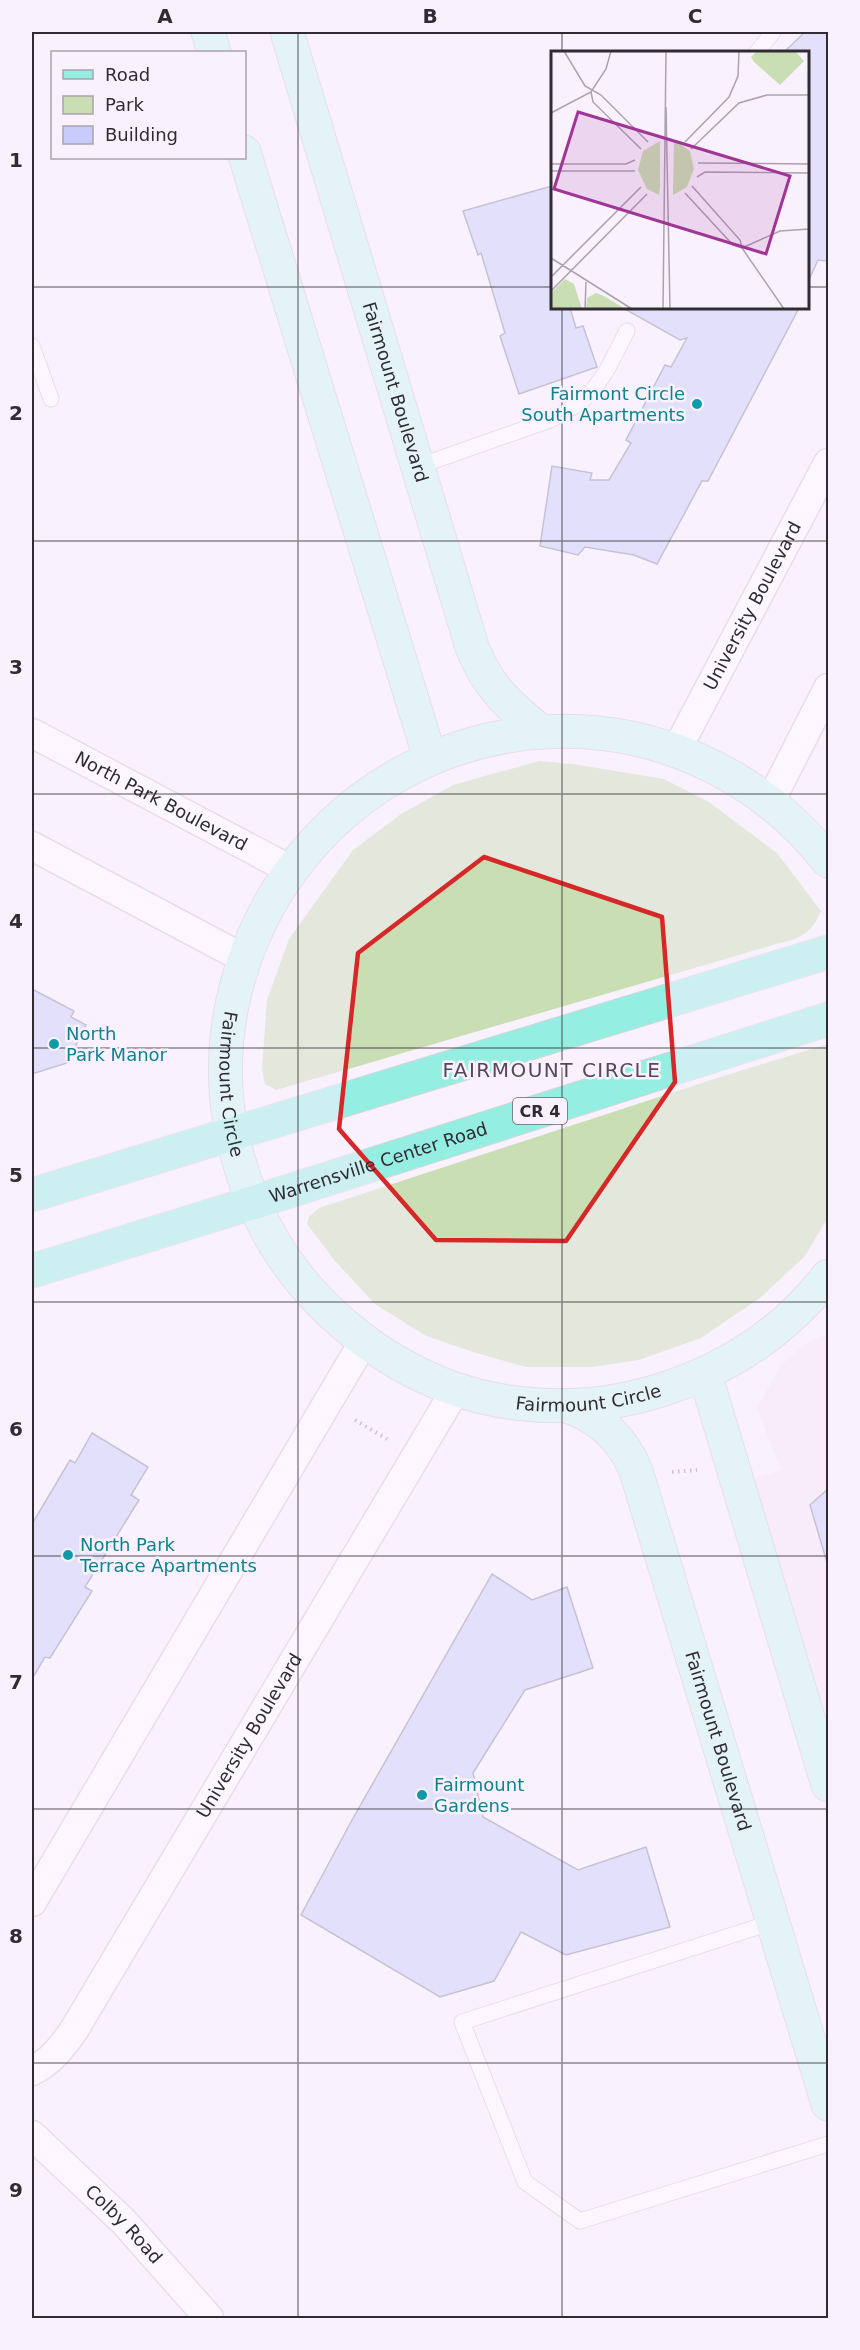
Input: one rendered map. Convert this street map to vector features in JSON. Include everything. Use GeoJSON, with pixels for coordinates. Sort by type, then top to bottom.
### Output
{"type":"FeatureCollection","features":[{"type":"Feature","properties":{"kind":"main road"},"geometry":{"type":"LineString","coordinates":[[208,32],[214,51]]}},
{"type":"Feature","properties":{"kind":"main road","name":"Fairmount Boulevard"},"geometry":{"type":"LineString","coordinates":[[286,32],[478,662],[500,696],[541,732]]}},
{"type":"Feature","properties":{"kind":"main road"},"geometry":{"type":"LineString","coordinates":[[246,159],[430,758]]}},
{"type":"Feature","properties":{"kind":"main road","name":"Fairmount Circle"},"geometry":{"type":"LineString","coordinates":[[828,861],[803,832],[770,802],[720,770],[676,751],[616,736],[541,732],[494,738],[470,744],[430,758],[385,781],[350,807],[306,850],[264,912],[243,958],[231,1010],[225,1058],[225,1083],[232,1133],[243,1177],[252,1203],[280,1254],[321,1304],[364,1341],[399,1364],[456,1389],[499,1401],[567,1406],[606,1402],[676,1386],[738,1357],[780,1327],[800,1309],[828,1276]]}},
{"type":"Feature","properties":{"kind":"main road"},"geometry":{"type":"LineString","coordinates":[[32,1195],[828,952]]}},
{"type":"Feature","properties":{"kind":"main road","name":"Warrensville Center Road"},"geometry":{"type":"LineString","coordinates":[[32,1271],[828,1019]]}},
{"type":"Feature","properties":{"kind":"main road"},"geometry":{"type":"LineString","coordinates":[[705,1374],[828,1785]]}},
{"type":"Feature","properties":{"kind":"main road","name":"Fairmount Boulevard"},"geometry":{"type":"LineString","coordinates":[[567,1406],[591,1415],[610,1432],[626,1449],[636,1471],[828,2104]]}},
{"type":"Feature","properties":{"kind":"street","name":"University Boulevard"},"geometry":{"type":"LineString","coordinates":[[676,751],[828,463]]}},
{"type":"Feature","properties":{"kind":"street"},"geometry":{"type":"LineString","coordinates":[[770,802],[828,688]]}},
{"type":"Feature","properties":{"kind":"street","name":"North Park Boulevard"},"geometry":{"type":"LineString","coordinates":[[32,733],[291,870]]}},
{"type":"Feature","properties":{"kind":"street"},"geometry":{"type":"LineString","coordinates":[[32,846],[243,958]]}},
{"type":"Feature","properties":{"kind":"street"},"geometry":{"type":"LineString","coordinates":[[32,1902],[364,1341]]}},
{"type":"Feature","properties":{"kind":"street","name":"University Boulevard"},"geometry":{"type":"LineString","coordinates":[[32,2070],[55,2055],[74,2030],[456,1389]]}},
{"type":"Feature","properties":{"kind":"street","name":"Colby Road"},"geometry":{"type":"LineString","coordinates":[[32,2135],[124,2222],[209,2319]]}},
{"type":"Feature","properties":{"kind":"lane"},"geometry":{"type":"LineString","coordinates":[[758,51],[773,32]]}},
{"type":"Feature","properties":{"kind":"lane"},"geometry":{"type":"LineString","coordinates":[[419,465],[550,420],[567,411],[585,398],[608,370],[627,331]]}},
{"type":"Feature","properties":{"kind":"lane"},"geometry":{"type":"LineString","coordinates":[[32,346],[51,399]]}},
{"type":"Feature","properties":{"kind":"lane"},"geometry":{"type":"LineString","coordinates":[[773,1922],[462,2022],[525,2182],[580,2221],[828,2144]]}},
{"type":"Feature","properties":{"kind":"path"},"geometry":{"type":"LineString","coordinates":[[346,1415],[390,1440]]}},
{"type":"Feature","properties":{"kind":"path"},"geometry":{"type":"LineString","coordinates":[[663,1472],[704,1470]]}},
{"type":"Feature","properties":{"kind":"highlighted area"},"geometry":{"type":"Polygon","coordinates":[[[484,857],[662,917],[675,1082],[566,1241],[436,1240],[339,1129],[358,953],[484,857]]]}},
{"type":"Feature","properties":{"kind":"shaded area"},"geometry":{"type":"Polygon","coordinates":[[[828,1334],[828,1733],[751,1479],[781,1470],[757,1408],[781,1365],[808,1342],[828,1334]]]}},
{"type":"Feature","properties":{"kind":"green space"},"geometry":{"type":"Polygon","coordinates":[[[539,761],[573,764],[664,779],[709,802],[777,853],[821,911],[816,921],[805,934],[790,940],[276,1090],[265,1084],[262,1070],[267,1000],[289,939],[353,850],[401,814],[453,785],[539,761]]]}},
{"type":"Feature","properties":{"kind":"green space"},"geometry":{"type":"Polygon","coordinates":[[[828,1044],[828,1217],[805,1256],[760,1298],[701,1338],[639,1360],[592,1367],[526,1367],[426,1336],[375,1304],[335,1261],[307,1224],[309,1217],[319,1208],[828,1044]]]}},
{"type":"Feature","properties":{"kind":"building"},"geometry":{"type":"Polygon","coordinates":[[[805,32],[828,32],[828,257],[826,261],[818,260],[809,280],[809,51],[785,51],[805,32]]]}},
{"type":"Feature","properties":{"kind":"building","name":"Fairmont Circle South Apartments"},"geometry":{"type":"Polygon","coordinates":[[[551,186],[551,309],[570,309],[576,328],[583,326],[597,367],[519,394],[500,336],[505,333],[481,253],[478,255],[463,211],[551,186]]]}},
{"type":"Feature","properties":{"kind":"building","name":"Fairmont Circle South Apartments"},"geometry":{"type":"Polygon","coordinates":[[[625,309],[798,309],[708,481],[702,481],[657,564],[634,555],[585,547],[578,555],[540,546],[552,466],[592,473],[590,480],[609,480],[631,443],[626,440],[665,365],[671,367],[687,338],[680,340],[625,309]]]}},
{"type":"Feature","properties":{"kind":"building","name":"North Park Manor"},"geometry":{"type":"Polygon","coordinates":[[[32,989],[74,1011],[71,1017],[86,1025],[67,1063],[32,1074],[32,989]]]}},
{"type":"Feature","properties":{"kind":"building","name":"North Park Terrace Apartments"},"geometry":{"type":"Polygon","coordinates":[[[92,1433],[148,1467],[131,1495],[139,1500],[85,1587],[92,1591],[50,1658],[45,1657],[32,1679],[32,1524],[70,1460],[75,1463],[92,1433]]]}},
{"type":"Feature","properties":{"kind":"building"},"geometry":{"type":"Polygon","coordinates":[[[828,1489],[828,1566],[810,1505],[828,1489]]]}},
{"type":"Feature","properties":{"kind":"building","name":"Fairmount Gardens"},"geometry":{"type":"Polygon","coordinates":[[[492,1574],[532,1600],[567,1587],[593,1668],[525,1690],[473,1773],[483,1817],[578,1870],[646,1847],[670,1927],[566,1955],[521,1932],[494,1981],[440,1997],[301,1915],[352,1820],[492,1574]]]}},
{"type":"Feature","properties":{"kind":"place","name":"Fairmont Circle South Apartments"},"geometry":{"type":"Point","coordinates":[697,404]}},
{"type":"Feature","properties":{"kind":"place","name":"North Park Manor"},"geometry":{"type":"Point","coordinates":[54,1044]}},
{"type":"Feature","properties":{"kind":"place","name":"North Park Terrace Apartments"},"geometry":{"type":"Point","coordinates":[68,1555]}},
{"type":"Feature","properties":{"kind":"place","name":"Fairmount Gardens"},"geometry":{"type":"Point","coordinates":[422,1795]}},
{"type":"Feature","properties":{"kind":"district","name":"FAIRMOUNT CIRCLE"},"geometry":{"type":"Point","coordinates":[552,1070]}}]}
